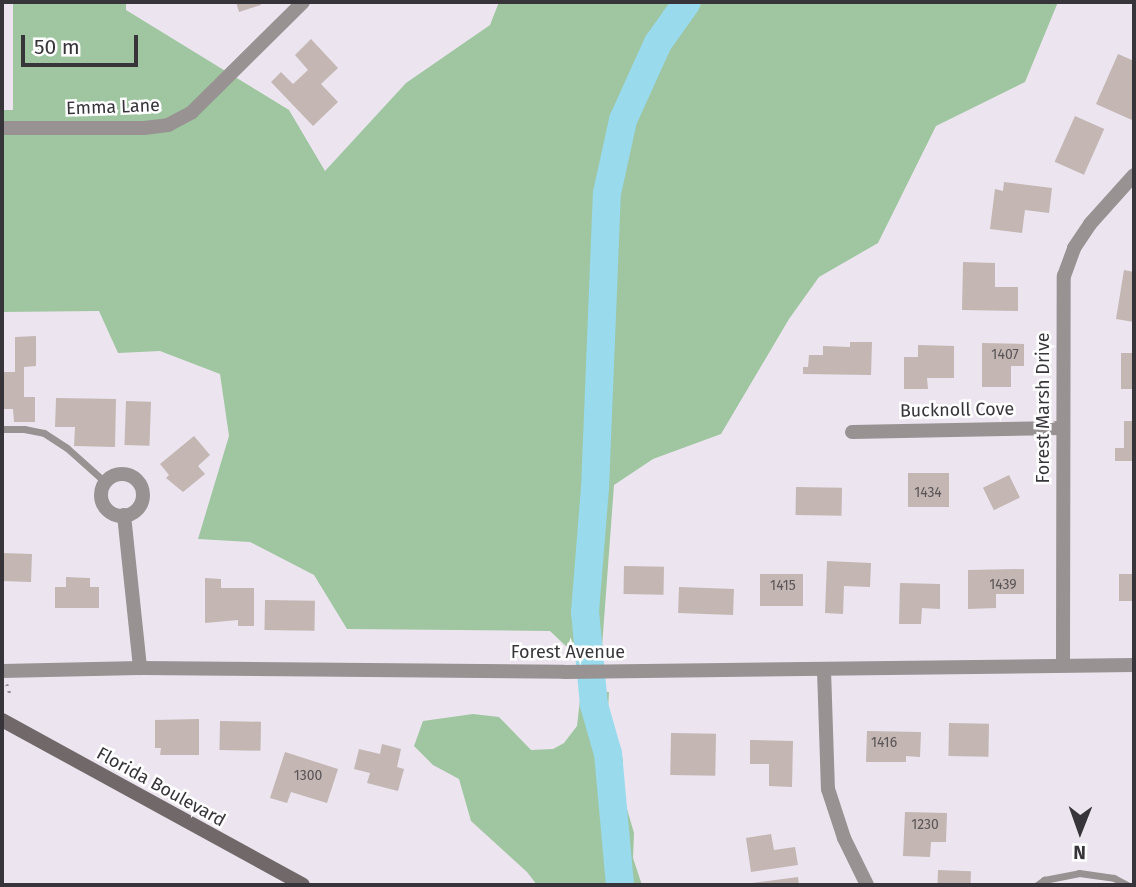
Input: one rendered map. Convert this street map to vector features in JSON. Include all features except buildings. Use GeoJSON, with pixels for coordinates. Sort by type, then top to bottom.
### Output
{"type":"FeatureCollection","features":[{"type":"Feature","properties":{"kind":"street","name":"Emma Lane"},"geometry":{"type":"LineString","coordinates":[[2,128],[144,128],[167,125],[192,111],[303,2]]}},
{"type":"Feature","properties":{"kind":"street","name":"Forest Marsh Drive"},"geometry":{"type":"LineString","coordinates":[[1063,665],[1064,276],[1074,248],[1090,224],[1134,175]]}},
{"type":"Feature","properties":{"kind":"street","name":"Bucknoll Cove"},"geometry":{"type":"LineString","coordinates":[[852,432],[1062,428]]}},
{"type":"Feature","properties":{"kind":"street"},"geometry":{"type":"LineString","coordinates":[[119,474],[127,475],[140,484],[142,500],[138,507],[124,516],[109,512],[103,505],[101,489],[105,482],[119,474]]}},
{"type":"Feature","properties":{"kind":"street"},"geometry":{"type":"LineString","coordinates":[[124,516],[140,668]]}},
{"type":"Feature","properties":{"kind":"street","name":"Forest Avenue"},"geometry":{"type":"LineString","coordinates":[[2,671],[140,668],[565,672],[1134,665]]}},
{"type":"Feature","properties":{"kind":"street"},"geometry":{"type":"LineString","coordinates":[[824,670],[828,789],[844,838],[867,885]]}},
{"type":"Feature","properties":{"kind":"street","name":"Florida Boulevard"},"geometry":{"type":"LineString","coordinates":[[2,720],[303,885]]}},
{"type":"Feature","properties":{"kind":"lane"},"geometry":{"type":"LineString","coordinates":[[2,429],[44,433],[67,448],[105,482]]}},
{"type":"Feature","properties":{"kind":"lane"},"geometry":{"type":"LineString","coordinates":[[1037,885],[1044,880],[1079,873],[1114,878],[1131,885]]}},
{"type":"Feature","properties":{"kind":"green space"},"geometry":{"type":"Polygon","coordinates":[[[13,2],[126,2],[126,10],[289,110],[325,171],[406,83],[490,25],[499,2],[1058,2],[1025,82],[936,126],[878,243],[819,277],[789,319],[721,434],[653,459],[614,485],[602,647],[568,648],[550,631],[347,629],[314,575],[250,542],[198,539],[229,436],[220,374],[160,351],[118,353],[99,311],[2,312],[2,110],[13,110],[13,2]]]}},
{"type":"Feature","properties":{"kind":"green space"},"geometry":{"type":"Polygon","coordinates":[[[581,691],[609,692],[607,728],[619,743],[623,761],[622,792],[634,833],[633,858],[642,885],[537,885],[527,872],[471,821],[459,779],[433,765],[414,746],[423,721],[473,714],[499,717],[531,750],[553,749],[564,743],[577,726],[581,691]]]}},
{"type":"Feature","properties":{"kind":"waterway"},"geometry":{"type":"LineString","coordinates":[[620,885],[608,754],[594,705],[585,612],[595,489],[607,193],[623,120],[658,43],[687,2]]}}]}
